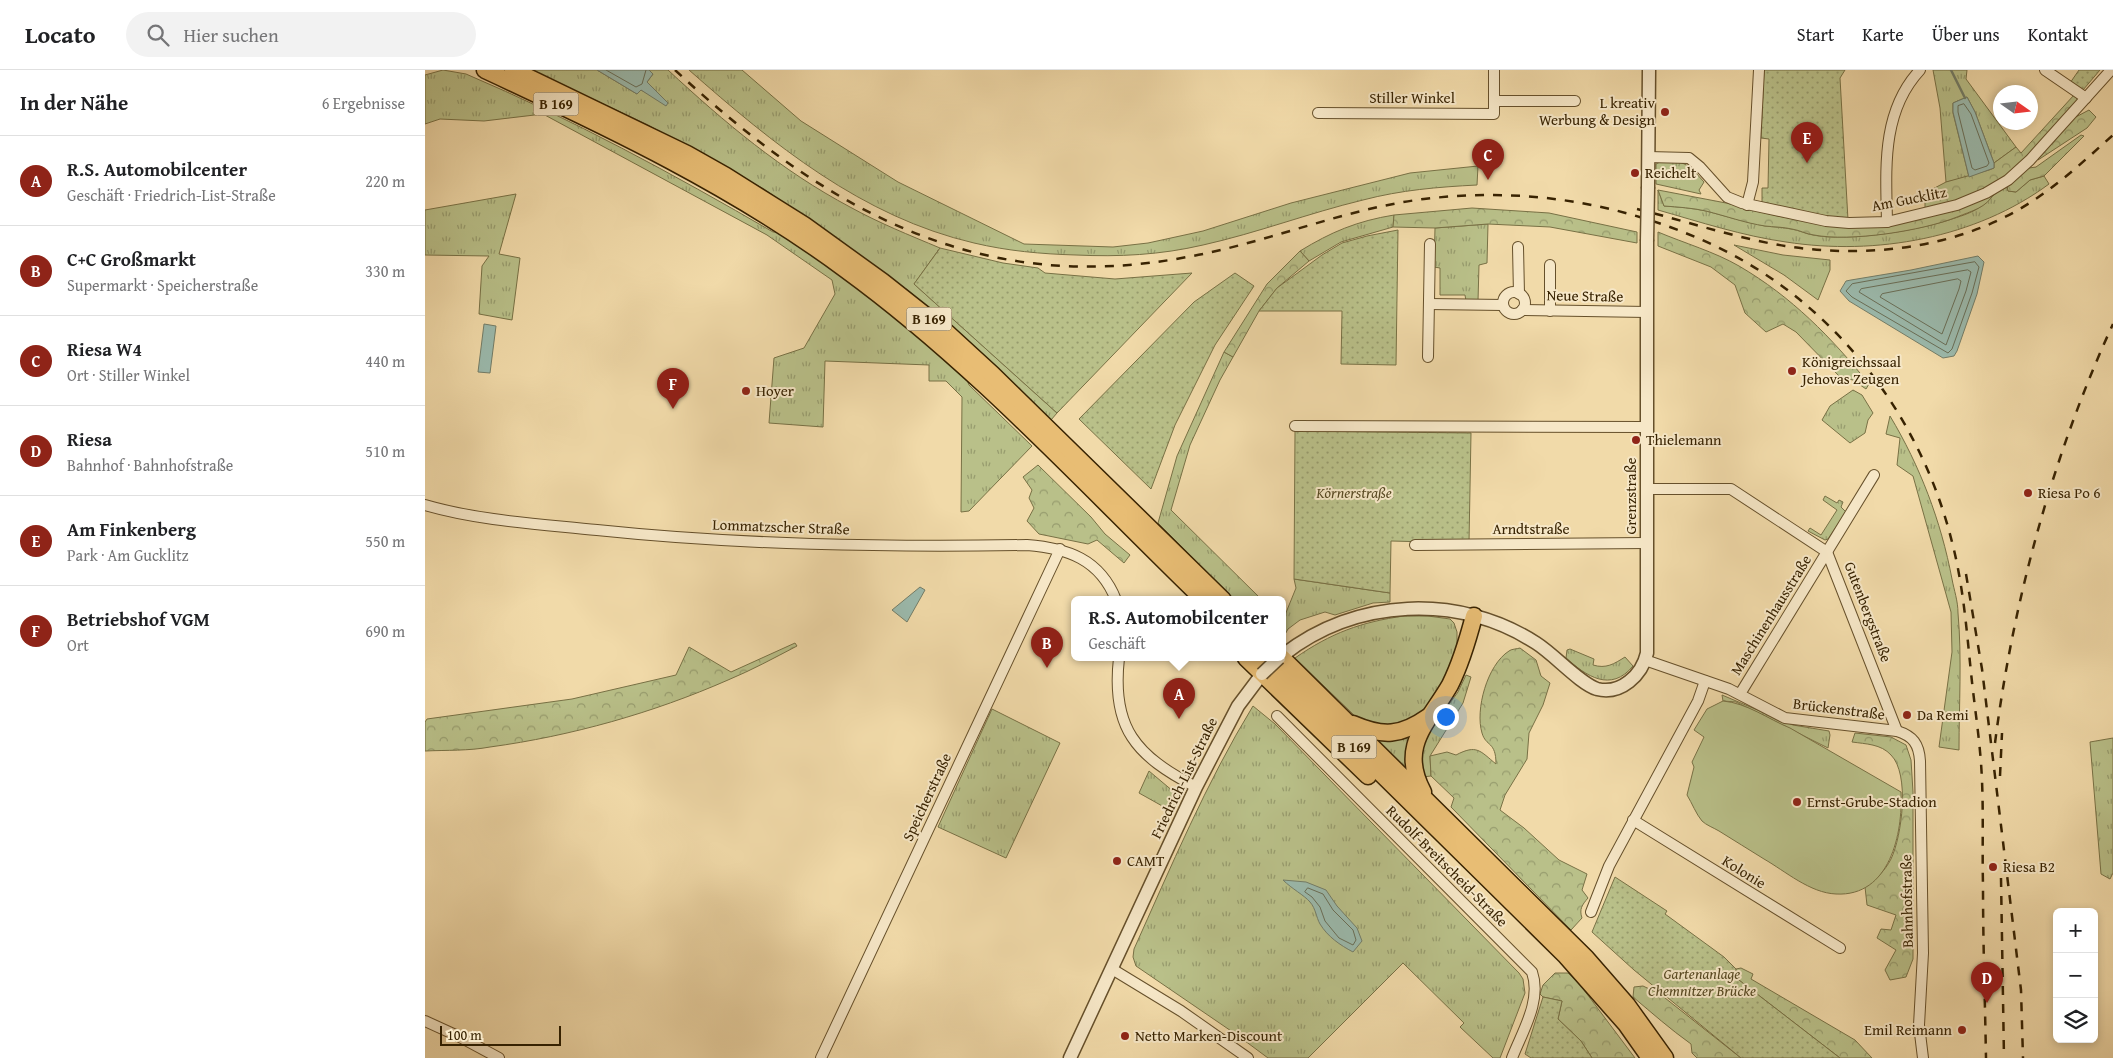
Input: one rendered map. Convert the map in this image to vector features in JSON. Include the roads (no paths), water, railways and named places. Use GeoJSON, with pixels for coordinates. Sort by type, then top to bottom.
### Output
{"type":"FeatureCollection","features":[{"type":"Feature","properties":{"kind":"highway"},"geometry":{"type":"LineString","coordinates":[[475,70],[489,72]]}},
{"type":"Feature","properties":{"kind":"highway","name":"B 169"},"geometry":{"type":"LineString","coordinates":[[513,70],[678,150],[726,176],[797,220],[883,282],[945,331],[993,375],[1219,596]]}},
{"type":"Feature","properties":{"kind":"highway","name":"B 169"},"geometry":{"type":"LineString","coordinates":[[489,72],[619,134],[687,169],[778,222],[875,291],[935,340],[1200,596]]}},
{"type":"Feature","properties":{"kind":"highway"},"geometry":{"type":"LineString","coordinates":[[1082,480],[1092,502],[1184,596]]}},
{"type":"Feature","properties":{"kind":"highway"},"geometry":{"type":"LineString","coordinates":[[1429,803],[1413,770],[1412,754],[1427,717],[1450,684],[1460,662],[1474,616]]}},
{"type":"Feature","properties":{"kind":"highway","name":"B 169"},"geometry":{"type":"LineString","coordinates":[[1286,658],[1346,721],[1607,980],[1665,1058]]}},
{"type":"Feature","properties":{"kind":"highway"},"geometry":{"type":"LineString","coordinates":[[1263,666],[1410,817],[1433,835],[1445,836],[1596,989],[1627,1024],[1650,1058]]}},
{"type":"Feature","properties":{"kind":"highway"},"geometry":{"type":"LineString","coordinates":[[1346,721],[1365,729],[1387,734],[1401,732],[1427,717]]}},
{"type":"Feature","properties":{"kind":"street"},"geometry":{"type":"LineString","coordinates":[[1494,70],[1494,101],[1575,101]]}},
{"type":"Feature","properties":{"kind":"street","name":"Grenzstraße"},"geometry":{"type":"LineString","coordinates":[[1645,660],[1649,70]]}},
{"type":"Feature","properties":{"kind":"street"},"geometry":{"type":"LineString","coordinates":[[1747,205],[1753,182],[1759,70]]}},
{"type":"Feature","properties":{"kind":"street"},"geometry":{"type":"LineString","coordinates":[[1887,222],[1885,162],[1891,124],[1899,100],[1920,70]]}},
{"type":"Feature","properties":{"kind":"street"},"geometry":{"type":"LineString","coordinates":[[2045,70],[2086,98]]}},
{"type":"Feature","properties":{"kind":"street","name":"Am Gucklitz"},"geometry":{"type":"LineString","coordinates":[[1649,157],[1689,158],[1700,167],[1727,197],[1747,205],[1826,221],[1849,223],[1887,222],[1957,205],[2002,184],[2015,175],[2030,160],[2111,70]]}},
{"type":"Feature","properties":{"kind":"street","name":"Stiller Winkel"},"geometry":{"type":"LineString","coordinates":[[1318,113],[1494,114],[1494,101]]}},
{"type":"Feature","properties":{"kind":"street"},"geometry":{"type":"LineString","coordinates":[[1428,357],[1430,244]]}},
{"type":"Feature","properties":{"kind":"street"},"geometry":{"type":"LineString","coordinates":[[1503,305],[1510,314],[1518,314],[1522,310],[1524,300],[1519,294],[1518,247]]}},
{"type":"Feature","properties":{"kind":"street"},"geometry":{"type":"LineString","coordinates":[[1550,265],[1550,310]]}},
{"type":"Feature","properties":{"kind":"street"},"geometry":{"type":"LineString","coordinates":[[1503,305],[1506,296],[1512,293],[1519,294]]}},
{"type":"Feature","properties":{"kind":"street"},"geometry":{"type":"LineString","coordinates":[[1429,304],[1503,305]]}},
{"type":"Feature","properties":{"kind":"street","name":"Neue Straße"},"geometry":{"type":"LineString","coordinates":[[1522,310],[1647,312]]}},
{"type":"Feature","properties":{"kind":"street"},"geometry":{"type":"LineString","coordinates":[[1295,426],[1647,427]]}},
{"type":"Feature","properties":{"kind":"street","name":"Maschinenhausstraße"},"geometry":{"type":"LineString","coordinates":[[1740,694],[1874,475]]}},
{"type":"Feature","properties":{"kind":"street","name":"Gutenbergstraße"},"geometry":{"type":"LineString","coordinates":[[1647,489],[1731,489],[1827,552],[1897,731]]}},
{"type":"Feature","properties":{"kind":"street","name":"Lommatzscher Straße"},"geometry":{"type":"LineString","coordinates":[[425,505],[488,518],[676,538],[772,544],[874,546],[1027,545],[1060,548],[1081,559],[1098,572],[1106,581],[1113,596]]}},
{"type":"Feature","properties":{"kind":"street","name":"Arndtstraße"},"geometry":{"type":"LineString","coordinates":[[1415,545],[1647,543]]}},
{"type":"Feature","properties":{"kind":"street","name":"Speicherstraße"},"geometry":{"type":"LineString","coordinates":[[821,1058],[1060,548]]}},
{"type":"Feature","properties":{"kind":"street","name":"Friedrich-List-Straße"},"geometry":{"type":"LineString","coordinates":[[1286,653],[1329,627],[1365,614],[1424,608],[1448,610],[1474,616],[1497,623],[1523,635],[1555,656],[1582,680],[1598,689],[1616,688],[1630,681],[1639,673],[1645,660]]}},
{"type":"Feature","properties":{"kind":"street","name":"Brückenstraße"},"geometry":{"type":"LineString","coordinates":[[1645,660],[1740,694],[1785,718],[1897,731],[1908,735],[1917,744]]}},
{"type":"Feature","properties":{"kind":"street"},"geometry":{"type":"LineString","coordinates":[[1119,661],[1117,700],[1121,714],[1134,740],[1157,764],[1196,787]]}},
{"type":"Feature","properties":{"kind":"street","name":"Friedrich-List-Straße"},"geometry":{"type":"LineString","coordinates":[[1070,1058],[1196,787],[1238,706],[1263,666]]}},
{"type":"Feature","properties":{"kind":"street"},"geometry":{"type":"LineString","coordinates":[[1591,912],[1604,876],[1698,701],[1705,681]]}},
{"type":"Feature","properties":{"kind":"street","name":"Rudolf-Breitscheid-Straße"},"geometry":{"type":"LineString","coordinates":[[1277,716],[1532,972],[1535,986],[1534,1003],[1511,1058]]}},
{"type":"Feature","properties":{"kind":"street","name":"Bahnhofstraße"},"geometry":{"type":"LineString","coordinates":[[1917,744],[1920,761],[1922,934],[1919,1025],[1923,1058]]}},
{"type":"Feature","properties":{"kind":"street","name":"Kolonie"},"geometry":{"type":"LineString","coordinates":[[1633,820],[1840,948]]}},
{"type":"Feature","properties":{"kind":"street"},"geometry":{"type":"LineString","coordinates":[[1112,969],[1181,1011],[1248,1058]]}},
{"type":"Feature","properties":{"kind":"street"},"geometry":{"type":"LineString","coordinates":[[425,1021],[499,1058]]}},
{"type":"Feature","properties":{"kind":"water"},"geometry":{"type":"Polygon","coordinates":[[[597,70],[649,70],[653,74],[647,82],[668,103],[666,106],[641,90],[637,94],[597,70]]]}},
{"type":"Feature","properties":{"kind":"water"},"geometry":{"type":"Polygon","coordinates":[[[1967,97],[1975,112],[1994,163],[1994,168],[1969,177],[1953,112],[1953,103],[1967,97]]]}},
{"type":"Feature","properties":{"kind":"water"},"geometry":{"type":"Polygon","coordinates":[[[1978,256],[1984,262],[1977,294],[1954,356],[1943,358],[1849,301],[1840,291],[1846,281],[1978,256]]]}},
{"type":"Feature","properties":{"kind":"water"},"geometry":{"type":"Polygon","coordinates":[[[484,324],[496,326],[490,373],[478,372],[484,324]]]}},
{"type":"Feature","properties":{"kind":"water"},"geometry":{"type":"Polygon","coordinates":[[[920,587],[925,590],[907,622],[892,610],[920,587]]]}},
{"type":"Feature","properties":{"kind":"water"},"geometry":{"type":"Polygon","coordinates":[[[1283,880],[1306,882],[1326,890],[1337,906],[1357,928],[1362,941],[1353,952],[1327,933],[1320,924],[1314,907],[1310,902],[1283,880]]]}},
{"type":"Feature","properties":{"kind":"waterway"},"geometry":{"type":"LineString","coordinates":[[1951,70],[1965,98]]}},
{"type":"Feature","properties":{"kind":"railway"},"geometry":{"type":"LineString","coordinates":[[675,70],[731,119],[788,163],[847,200],[908,230],[972,252],[1039,264],[1111,266],[1187,257],[1217,251],[1364,210],[1394,204],[1424,199],[1498,195],[1571,201],[1642,218],[1711,244],[1755,268],[1795,296],[1832,329],[1865,366],[1894,406],[1918,449],[1937,494],[1952,542],[1965,612],[1981,763],[1986,1058]]}},
{"type":"Feature","properties":{"kind":"railway"},"geometry":{"type":"LineString","coordinates":[[1637,209],[1729,234],[1785,246],[1814,250],[1844,251],[1904,248],[1963,234],[1991,224],[2018,210],[2056,185],[2113,135]]}},
{"type":"Feature","properties":{"kind":"railway"},"geometry":{"type":"LineString","coordinates":[[1995,743],[2013,636],[2024,582],[2038,529],[2072,424],[2113,324]]}},
{"type":"Feature","properties":{"kind":"railway"},"geometry":{"type":"LineString","coordinates":[[1966,574],[1982,669],[2021,990],[2023,1058]]}},
{"type":"Feature","properties":{"kind":"railway"},"geometry":{"type":"LineString","coordinates":[[2000,776],[2002,733]]}},
{"type":"Feature","properties":{"kind":"railway"},"geometry":{"type":"LineString","coordinates":[[2001,878],[2004,1058]]}},
{"type":"Feature","properties":{"kind":"place","name":"L kreativ Werbung & Design"},"geometry":{"type":"Point","coordinates":[1665,112]}},
{"type":"Feature","properties":{"kind":"place","name":"Am Finkenberg"},"geometry":{"type":"Point","coordinates":[1807,163]}},
{"type":"Feature","properties":{"kind":"place","name":"Reichelt"},"geometry":{"type":"Point","coordinates":[1635,173]}},
{"type":"Feature","properties":{"kind":"place","name":"Riesa W4"},"geometry":{"type":"Point","coordinates":[1488,180]}},
{"type":"Feature","properties":{"kind":"place","name":"Königreichssaal Jehovas Zeugen"},"geometry":{"type":"Point","coordinates":[1792,371]}},
{"type":"Feature","properties":{"kind":"place","name":"Hoyer"},"geometry":{"type":"Point","coordinates":[746,391]}},
{"type":"Feature","properties":{"kind":"place","name":"Betriebshof VGM"},"geometry":{"type":"Point","coordinates":[673,409]}},
{"type":"Feature","properties":{"kind":"place","name":"Thielemann"},"geometry":{"type":"Point","coordinates":[1636,440]}},
{"type":"Feature","properties":{"kind":"place","name":"Riesa Po 6"},"geometry":{"type":"Point","coordinates":[2028,493]}},
{"type":"Feature","properties":{"kind":"place","name":"C+C Großmarkt"},"geometry":{"type":"Point","coordinates":[1047,668]}},
{"type":"Feature","properties":{"kind":"place","name":"Da Remi"},"geometry":{"type":"Point","coordinates":[1907,715]}},
{"type":"Feature","properties":{"kind":"place","name":"R.S. Automobilcenter"},"geometry":{"type":"Point","coordinates":[1179,719]}},
{"type":"Feature","properties":{"kind":"place","name":"Ernst-Grube-Stadion"},"geometry":{"type":"Point","coordinates":[1797,802]}},
{"type":"Feature","properties":{"kind":"place","name":"CAMT"},"geometry":{"type":"Point","coordinates":[1117,861]}},
{"type":"Feature","properties":{"kind":"place","name":"Riesa B2"},"geometry":{"type":"Point","coordinates":[1993,867]}},
{"type":"Feature","properties":{"kind":"place","name":"Riesa"},"geometry":{"type":"Point","coordinates":[1987,1003]}},
{"type":"Feature","properties":{"kind":"place","name":"Emil Reimann"},"geometry":{"type":"Point","coordinates":[1962,1030]}},
{"type":"Feature","properties":{"kind":"place","name":"Netto Marken-Discount"},"geometry":{"type":"Point","coordinates":[1125,1036]}},
{"type":"Feature","properties":{"kind":"park label","name":"Körnerstraße"},"geometry":{"type":"Point","coordinates":[1354,493]}},
{"type":"Feature","properties":{"kind":"park label","name":"Gartenanlage Chemnitzer Brücke"},"geometry":{"type":"Point","coordinates":[1702,982]}}]}
